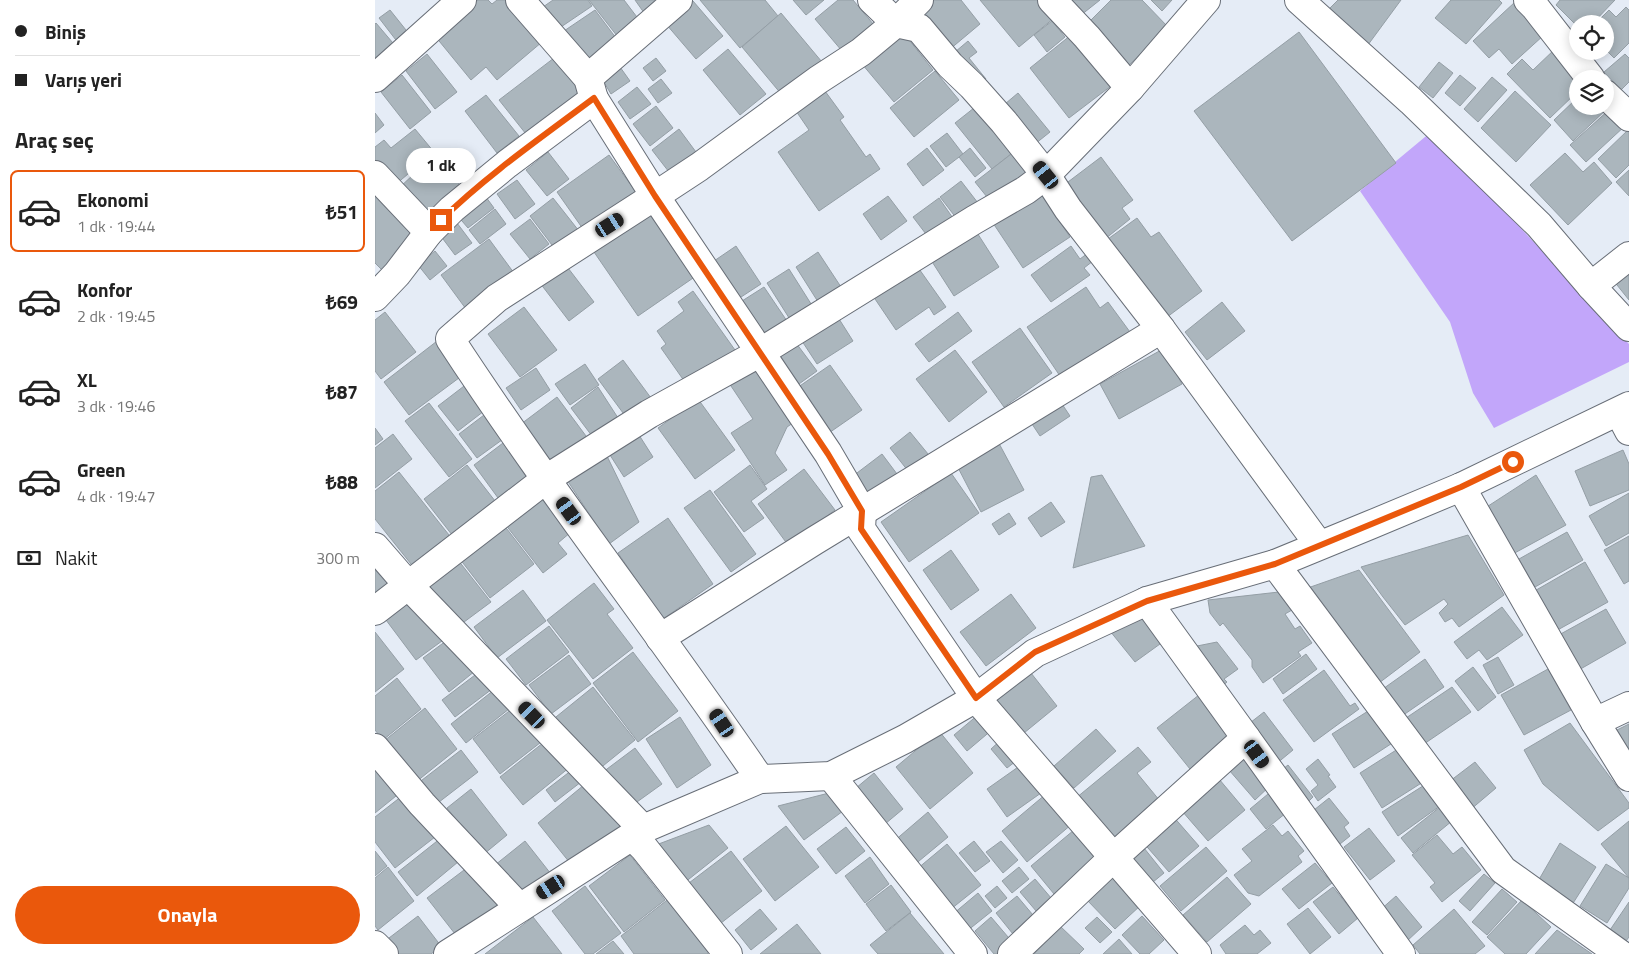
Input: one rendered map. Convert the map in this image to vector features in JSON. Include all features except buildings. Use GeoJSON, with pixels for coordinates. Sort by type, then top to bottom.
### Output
{"type":"FeatureCollection","features":[{"type":"Feature","properties":{"kind":"street"},"geometry":{"type":"LineString","coordinates":[[375,78],[462,0]]}},
{"type":"Feature","properties":{"kind":"street"},"geometry":{"type":"LineString","coordinates":[[520,0],[591,88],[655,196],[828,454],[862,511],[861,529],[976,698],[1197,954]]}},
{"type":"Feature","properties":{"kind":"street"},"geometry":{"type":"LineString","coordinates":[[375,297],[397,274],[429,232],[452,209],[507,164],[591,88],[678,0]]}},
{"type":"Feature","properties":{"kind":"street"},"geometry":{"type":"LineString","coordinates":[[872,0],[896,23],[919,28],[950,65],[972,86],[1004,122],[1046,175],[1068,209],[1161,329],[1319,545]]}},
{"type":"Feature","properties":{"kind":"street"},"geometry":{"type":"LineString","coordinates":[[761,779],[713,709],[545,479],[450,339],[497,298],[699,167],[818,80],[861,52],[896,23],[919,0]]}},
{"type":"Feature","properties":{"kind":"street"},"geometry":{"type":"LineString","coordinates":[[1052,0],[1087,37],[1130,88]]}},
{"type":"Feature","properties":{"kind":"street"},"geometry":{"type":"LineString","coordinates":[[375,611],[545,479],[649,414],[759,352],[1026,190],[1046,175],[1130,88],[1206,0]]}},
{"type":"Feature","properties":{"kind":"street"},"geometry":{"type":"LineString","coordinates":[[1299,0],[1411,101],[1539,225],[1629,327]]}},
{"type":"Feature","properties":{"kind":"street"},"geometry":{"type":"LineString","coordinates":[[1528,0],[1584,70]]}},
{"type":"Feature","properties":{"kind":"street"},"geometry":{"type":"LineString","coordinates":[[1614,103],[1629,117]]}},
{"type":"Feature","properties":{"kind":"street"},"geometry":{"type":"LineString","coordinates":[[375,175],[429,232]]}},
{"type":"Feature","properties":{"kind":"street"},"geometry":{"type":"LineString","coordinates":[[1591,286],[1629,256]]}},
{"type":"Feature","properties":{"kind":"street"},"geometry":{"type":"LineString","coordinates":[[661,638],[814,540],[1161,329]]}},
{"type":"Feature","properties":{"kind":"street"},"geometry":{"type":"LineString","coordinates":[[448,954],[637,833],[761,779],[831,776],[905,739],[976,698],[1035,652],[1147,601],[1275,564],[1626,416]]}},
{"type":"Feature","properties":{"kind":"street"},"geometry":{"type":"LineString","coordinates":[[1461,487],[1595,722],[1629,777]]}},
{"type":"Feature","properties":{"kind":"street"},"geometry":{"type":"LineString","coordinates":[[375,547],[408,586],[637,833],[644,848],[723,952]]}},
{"type":"Feature","properties":{"kind":"street"},"geometry":{"type":"LineString","coordinates":[[1275,564],[1503,870],[1620,954]]}},
{"type":"Feature","properties":{"kind":"street"},"geometry":{"type":"LineString","coordinates":[[1147,601],[1401,954]]}},
{"type":"Feature","properties":{"kind":"street"},"geometry":{"type":"LineString","coordinates":[[1595,722],[1629,706]]}},
{"type":"Feature","properties":{"kind":"street"},"geometry":{"type":"LineString","coordinates":[[1013,954],[1114,857],[1246,738]]}},
{"type":"Feature","properties":{"kind":"street"},"geometry":{"type":"LineString","coordinates":[[375,748],[422,804],[519,907]]}},
{"type":"Feature","properties":{"kind":"street"},"geometry":{"type":"LineString","coordinates":[[831,776],[973,954]]}},
{"type":"Feature","properties":{"kind":"street"},"geometry":{"type":"LineString","coordinates":[[375,944],[384,954]]}},
{"type":"Feature","properties":{"kind":"shaded area"},"geometry":{"type":"Polygon","coordinates":[[[1431,132],[1629,344],[1629,362],[1494,428],[1473,393],[1450,322],[1360,191],[1431,132]]]}},
{"type":"Feature","properties":{"kind":"route"},"geometry":{"type":"LineString","coordinates":[[441,220],[507,164],[594,98],[655,196],[828,454],[862,511],[861,529],[976,698],[1035,652],[1147,601],[1275,564],[1461,487],[1513,462]]}}]}
